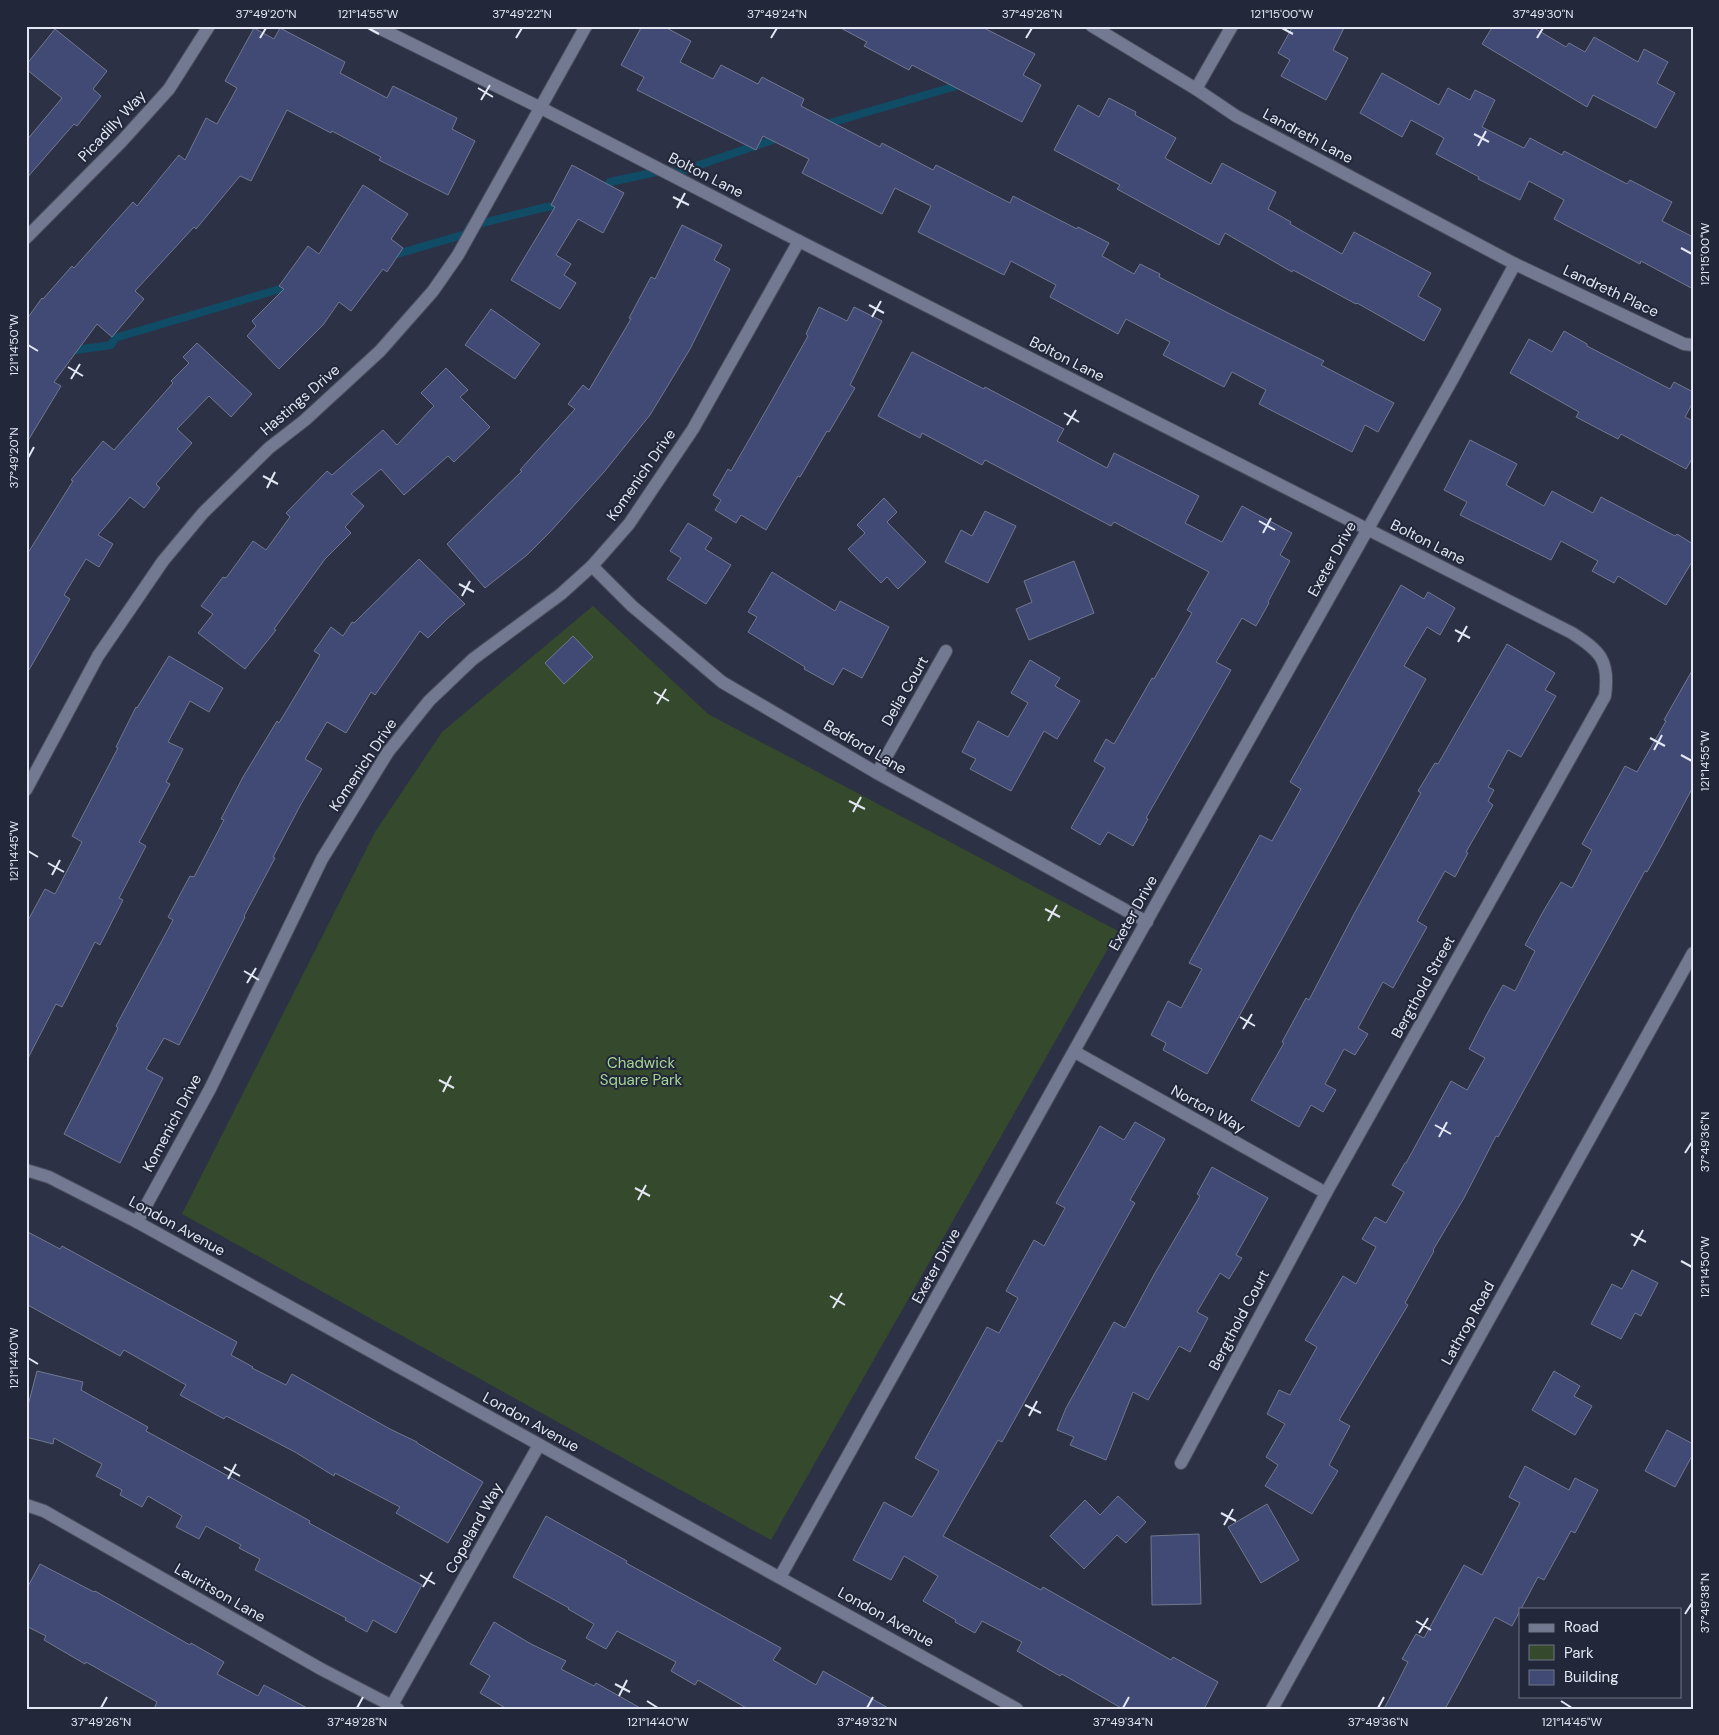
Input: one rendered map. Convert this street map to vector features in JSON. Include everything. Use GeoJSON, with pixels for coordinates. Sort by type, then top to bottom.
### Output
{"type":"FeatureCollection","features":[{"type":"Feature","properties":{"kind":"street","name":"Picadilly Way"},"geometry":{"type":"LineString","coordinates":[[26,238],[122,141],[170,89],[209,26]]}},
{"type":"Feature","properties":{"kind":"street","name":"Bolton Lane"},"geometry":{"type":"LineString","coordinates":[[375,26],[1572,633],[1594,647],[1601,656],[1608,679],[1605,696],[1549,796]]}},
{"type":"Feature","properties":{"kind":"street","name":"Hastings Drive"},"geometry":{"type":"LineString","coordinates":[[26,790],[98,656],[162,561],[203,513],[269,448],[305,420],[380,351],[433,291],[458,255],[586,26]]}},
{"type":"Feature","properties":{"kind":"street","name":"Landreth Lane"},"geometry":{"type":"LineString","coordinates":[[1092,26],[1196,89],[1236,116],[1515,264]]}},
{"type":"Feature","properties":{"kind":"street"},"geometry":{"type":"LineString","coordinates":[[1196,89],[1232,26]]}},
{"type":"Feature","properties":{"kind":"street","name":"Komenich Drive"},"geometry":{"type":"LineString","coordinates":[[137,1222],[210,1089],[322,859],[388,752],[429,701],[473,660],[561,594],[592,566],[629,524],[693,430],[799,241]]}},
{"type":"Feature","properties":{"kind":"street","name":"Landreth Place"},"geometry":{"type":"LineString","coordinates":[[1515,264],[1684,344],[1693,345]]}},
{"type":"Feature","properties":{"kind":"street","name":"Exeter Drive"},"geometry":{"type":"LineString","coordinates":[[780,1577],[1452,380],[1515,264]]}},
{"type":"Feature","properties":{"kind":"street","name":"Bedford Lane"},"geometry":{"type":"LineString","coordinates":[[592,566],[632,606],[722,682],[877,773],[1147,922]]}},
{"type":"Feature","properties":{"kind":"street","name":"Delia Court"},"geometry":{"type":"LineString","coordinates":[[877,773],[946,651]]}},
{"type":"Feature","properties":{"kind":"street","name":"Bergthold Street"},"geometry":{"type":"LineString","coordinates":[[1326,1194],[1549,796]]}},
{"type":"Feature","properties":{"kind":"street","name":"Lathrop Road"},"geometry":{"type":"LineString","coordinates":[[1272,1709],[1693,953]]}},
{"type":"Feature","properties":{"kind":"street","name":"Norton Way"},"geometry":{"type":"LineString","coordinates":[[1075,1052],[1326,1194]]}},
{"type":"Feature","properties":{"kind":"street","name":"London Avenue"},"geometry":{"type":"LineString","coordinates":[[26,1170],[48,1177],[137,1222],[1017,1709]]}},
{"type":"Feature","properties":{"kind":"street","name":"Bergthold Court"},"geometry":{"type":"LineString","coordinates":[[1181,1463],[1326,1194]]}},
{"type":"Feature","properties":{"kind":"street","name":"Copeland Way"},"geometry":{"type":"LineString","coordinates":[[395,1707],[539,1445]]}},
{"type":"Feature","properties":{"kind":"street","name":"Lauritson Lane"},"geometry":{"type":"LineString","coordinates":[[26,1505],[44,1512],[321,1669],[395,1707]]}},
{"type":"Feature","properties":{"kind":"green space","name":"Chadwick Square Park"},"geometry":{"type":"Polygon","coordinates":[[[593,606],[708,714],[1118,931],[771,1540],[182,1214],[375,832],[442,732],[593,606]]]}},
{"type":"Feature","properties":{"kind":"building"},"geometry":{"type":"Polygon","coordinates":[[[642,26],[663,26],[691,41],[680,62],[713,79],[721,65],[758,84],[762,77],[804,99],[801,106],[880,147],[882,143],[933,170],[936,165],[1010,203],[1013,196],[1077,229],[1078,227],[1109,243],[1102,256],[1134,274],[1140,264],[1160,274],[1159,277],[1324,361],[1321,365],[1394,403],[1378,432],[1365,425],[1352,452],[1259,404],[1266,390],[1232,372],[1224,387],[1163,355],[1170,342],[1126,319],[1118,334],[1050,297],[1056,285],[1011,261],[1004,275],[918,232],[931,206],[895,188],[882,214],[802,173],[809,159],[763,136],[756,150],[637,90],[644,77],[621,65],[642,26]]]}},
{"type":"Feature","properties":{"kind":"building"},"geometry":{"type":"Polygon","coordinates":[[[837,26],[980,26],[1035,54],[1023,75],[1041,85],[1022,122],[912,65],[909,70],[864,46],[867,42],[837,26]]]}},
{"type":"Feature","properties":{"kind":"building"},"geometry":{"type":"Polygon","coordinates":[[[1293,26],[1345,26],[1333,50],[1348,58],[1326,100],[1281,76],[1290,60],[1278,53],[1293,26]]]}},
{"type":"Feature","properties":{"kind":"building"},"geometry":{"type":"Polygon","coordinates":[[[1493,26],[1531,26],[1566,47],[1569,43],[1585,52],[1594,37],[1638,62],[1644,49],[1668,62],[1657,83],[1675,93],[1656,128],[1593,95],[1587,107],[1482,44],[1493,26]]]}},
{"type":"Feature","properties":{"kind":"building"},"geometry":{"type":"Polygon","coordinates":[[[254,28],[274,39],[280,28],[345,62],[340,73],[387,98],[393,86],[457,118],[452,129],[475,141],[448,195],[379,160],[381,157],[332,131],[331,133],[287,110],[251,181],[240,176],[196,229],[194,227],[135,291],[144,299],[112,337],[97,324],[54,382],[61,386],[26,444],[26,320],[42,298],[72,266],[74,268],[133,202],[137,206],[179,155],[185,160],[206,118],[217,124],[237,88],[225,81],[254,28]]]}},
{"type":"Feature","properties":{"kind":"building"},"geometry":{"type":"Polygon","coordinates":[[[55,29],[107,71],[93,89],[101,96],[77,126],[74,124],[26,179],[26,141],[62,98],[26,69],[26,65],[55,29]]]}},
{"type":"Feature","properties":{"kind":"building"},"geometry":{"type":"Polygon","coordinates":[[[1382,73],[1439,105],[1448,88],[1470,100],[1475,90],[1495,100],[1482,127],[1524,148],[1530,138],[1562,155],[1564,151],[1627,184],[1630,180],[1672,202],[1662,221],[1693,237],[1693,289],[1641,261],[1640,264],[1554,219],[1564,200],[1529,181],[1520,200],[1478,179],[1479,177],[1436,154],[1444,138],[1411,120],[1402,137],[1360,113],[1382,73]]]}},
{"type":"Feature","properties":{"kind":"building"},"geometry":{"type":"Polygon","coordinates":[[[1109,98],[1136,112],[1135,115],[1176,138],[1165,158],[1211,184],[1222,163],[1276,192],[1268,209],[1342,254],[1354,232],[1431,273],[1418,296],[1441,309],[1424,341],[1357,303],[1293,270],[1292,272],[1225,233],[1219,245],[1117,189],[1120,185],[1054,150],[1078,105],[1099,117],[1109,98]]]}},
{"type":"Feature","properties":{"kind":"building"},"geometry":{"type":"Polygon","coordinates":[[[572,165],[624,193],[603,233],[578,219],[556,255],[571,264],[564,275],[576,283],[560,309],[511,280],[555,207],[551,205],[572,165]]]}},
{"type":"Feature","properties":{"kind":"building"},"geometry":{"type":"Polygon","coordinates":[[[363,185],[408,214],[391,239],[403,248],[387,272],[383,269],[351,311],[339,302],[323,325],[279,369],[247,336],[256,326],[252,321],[284,289],[279,286],[308,246],[319,254],[363,185]]]}},
{"type":"Feature","properties":{"kind":"building"},"geometry":{"type":"Polygon","coordinates":[[[682,225],[722,245],[714,260],[730,269],[690,349],[650,415],[604,472],[527,555],[485,588],[447,544],[522,471],[520,470],[575,409],[568,404],[583,385],[589,390],[631,319],[629,318],[651,277],[655,279],[682,225]]]}},
{"type":"Feature","properties":{"kind":"building"},"geometry":{"type":"Polygon","coordinates":[[[819,307],[847,321],[854,307],[882,321],[850,385],[855,388],[800,477],[798,476],[766,530],[741,515],[736,523],[715,510],[721,500],[713,495],[728,469],[731,471],[772,400],[808,336],[806,334],[819,307]]]}},
{"type":"Feature","properties":{"kind":"building"},"geometry":{"type":"Polygon","coordinates":[[[491,309],[540,344],[515,379],[465,345],[491,309]]]}},
{"type":"Feature","properties":{"kind":"building"},"geometry":{"type":"Polygon","coordinates":[[[1564,331],[1587,344],[1587,346],[1670,389],[1674,382],[1693,392],[1693,402],[1685,417],[1693,421],[1693,457],[1686,469],[1621,434],[1618,439],[1576,417],[1579,412],[1510,373],[1529,339],[1552,352],[1564,331]]]}},
{"type":"Feature","properties":{"kind":"building"},"geometry":{"type":"Polygon","coordinates":[[[197,343],[252,394],[231,417],[209,396],[177,429],[192,443],[156,484],[160,488],[144,508],[130,497],[98,535],[113,544],[99,567],[86,559],[64,595],[70,599],[26,675],[26,556],[73,481],[71,480],[103,441],[114,450],[173,383],[171,381],[189,363],[183,357],[197,343]]]}},
{"type":"Feature","properties":{"kind":"building"},"geometry":{"type":"Polygon","coordinates":[[[912,352],[984,389],[985,387],[1064,429],[1057,441],[1107,468],[1114,453],[1199,496],[1185,523],[1222,542],[1242,506],[1292,533],[1280,555],[1290,561],[1269,603],[1256,626],[1242,618],[1216,662],[1231,670],[1146,818],[1148,819],[1133,846],[1108,832],[1100,845],[1071,828],[1105,768],[1094,761],[1106,739],[1114,744],[1152,678],[1154,679],[1192,613],[1187,610],[1209,572],[1114,522],[1111,526],[985,460],[982,465],[922,433],[920,438],[878,416],[912,352]]]}},
{"type":"Feature","properties":{"kind":"building"},"geometry":{"type":"Polygon","coordinates":[[[446,368],[468,390],[460,397],[490,427],[454,462],[448,456],[404,495],[381,469],[351,494],[364,506],[345,527],[351,533],[325,559],[274,629],[276,630],[245,669],[198,633],[213,614],[201,606],[223,577],[226,578],[253,541],[266,550],[290,517],[286,513],[327,471],[332,475],[383,430],[397,445],[434,406],[421,393],[446,368]]]}},
{"type":"Feature","properties":{"kind":"building"},"geometry":{"type":"Polygon","coordinates":[[[1470,440],[1517,464],[1506,485],[1544,506],[1552,491],[1593,513],[1601,497],[1675,536],[1677,534],[1693,544],[1693,560],[1666,605],[1618,576],[1614,583],[1592,571],[1598,561],[1561,541],[1551,560],[1460,515],[1467,502],[1444,490],[1470,440]]]}},
{"type":"Feature","properties":{"kind":"building"},"geometry":{"type":"Polygon","coordinates":[[[884,498],[897,512],[887,522],[926,562],[898,589],[887,577],[881,583],[848,549],[865,533],[857,525],[884,498]]]}},
{"type":"Feature","properties":{"kind":"building"},"geometry":{"type":"Polygon","coordinates":[[[985,511],[1016,526],[988,583],[945,562],[961,530],[972,536],[985,511]]]}},
{"type":"Feature","properties":{"kind":"building"},"geometry":{"type":"Polygon","coordinates":[[[688,523],[712,538],[705,549],[731,565],[706,604],[667,579],[681,558],[670,551],[688,523]]]}},
{"type":"Feature","properties":{"kind":"building"},"geometry":{"type":"Polygon","coordinates":[[[419,559],[465,604],[428,638],[420,631],[375,695],[371,692],[346,733],[327,722],[305,759],[322,769],[273,857],[275,858],[195,1015],[179,1045],[164,1038],[146,1069],[163,1078],[120,1163],[64,1134],[118,1028],[116,1026],[173,920],[168,917],[190,876],[194,877],[224,820],[221,819],[243,777],[277,721],[279,723],[320,655],[314,651],[331,627],[343,636],[352,622],[354,623],[419,559]]]}},
{"type":"Feature","properties":{"kind":"building"},"geometry":{"type":"Polygon","coordinates":[[[1074,561],[1094,613],[1029,640],[1016,609],[1032,602],[1024,581],[1074,561]]]}},
{"type":"Feature","properties":{"kind":"building"},"geometry":{"type":"Polygon","coordinates":[[[772,572],[835,611],[840,601],[889,627],[862,678],[843,668],[833,685],[804,669],[805,667],[748,632],[757,617],[748,612],[772,572]]]}},
{"type":"Feature","properties":{"kind":"building"},"geometry":{"type":"Polygon","coordinates":[[[1401,585],[1424,599],[1428,592],[1455,608],[1440,635],[1427,627],[1404,666],[1426,679],[1207,1074],[1163,1050],[1166,1043],[1151,1035],[1168,1001],[1181,1008],[1202,969],[1189,963],[1260,835],[1272,841],[1301,789],[1290,782],[1401,585]]]}},
{"type":"Feature","properties":{"kind":"building"},"geometry":{"type":"Polygon","coordinates":[[[573,636],[593,657],[564,684],[545,663],[573,636]]]}},
{"type":"Feature","properties":{"kind":"building"},"geometry":{"type":"Polygon","coordinates":[[[1507,644],[1555,673],[1545,690],[1556,696],[1521,757],[1508,750],[1488,787],[1494,790],[1488,801],[1493,805],[1466,852],[1468,853],[1455,877],[1445,871],[1417,921],[1427,927],[1393,988],[1383,982],[1358,1028],[1368,1034],[1355,1055],[1344,1049],[1325,1084],[1336,1090],[1323,1112],[1311,1105],[1299,1127],[1251,1100],[1284,1043],[1282,1042],[1306,998],[1309,1000],[1421,793],[1418,791],[1435,763],[1438,764],[1507,644]]]}},
{"type":"Feature","properties":{"kind":"building"},"geometry":{"type":"Polygon","coordinates":[[[169,656],[223,688],[209,712],[190,701],[168,742],[183,749],[166,782],[170,784],[139,842],[146,846],[119,898],[123,900],[100,945],[95,942],[62,1007],[56,1004],[26,1062],[26,924],[45,889],[55,894],[82,842],[72,836],[118,748],[116,747],[136,707],[169,656]]]}},
{"type":"Feature","properties":{"kind":"building"},"geometry":{"type":"Polygon","coordinates":[[[1030,660],[1060,678],[1055,686],[1080,701],[1057,739],[1044,731],[1011,791],[970,769],[976,759],[962,752],[978,721],[1008,737],[1028,703],[1011,693],[1030,660]]]}},
{"type":"Feature","properties":{"kind":"building"},"geometry":{"type":"Polygon","coordinates":[[[1693,669],[1693,787],[1498,1137],[1496,1136],[1464,1198],[1433,1250],[1405,1303],[1408,1305],[1339,1420],[1350,1426],[1329,1465],[1338,1471],[1312,1514],[1265,1486],[1278,1465],[1266,1457],[1285,1424],[1267,1414],[1279,1390],[1290,1395],[1317,1347],[1305,1340],[1343,1276],[1356,1284],[1376,1247],[1362,1239],[1375,1217],[1386,1223],[1404,1192],[1392,1185],[1451,1081],[1467,1090],[1485,1058],[1469,1049],[1487,1014],[1503,985],[1515,991],[1535,951],[1525,945],[1544,910],[1561,882],[1572,888],[1592,850],[1582,844],[1625,766],[1637,772],[1693,669]]]}},
{"type":"Feature","properties":{"kind":"building"},"geometry":{"type":"Polygon","coordinates":[[[1135,1122],[1165,1139],[1130,1200],[1135,1203],[1002,1442],[998,1440],[943,1536],[1041,1590],[1043,1587],[1171,1660],[1173,1657],[1218,1682],[1204,1709],[1123,1709],[1017,1651],[1022,1642],[982,1621],[975,1633],[923,1601],[938,1576],[904,1556],[891,1580],[853,1560],[884,1502],[912,1517],[939,1471],[915,1458],[987,1327],[999,1333],[1018,1298],[1006,1291],[1034,1240],[1044,1246],[1065,1208],[1056,1203],[1100,1126],[1124,1140],[1135,1122]]]}},
{"type":"Feature","properties":{"kind":"building"},"geometry":{"type":"Polygon","coordinates":[[[1212,1167],[1268,1198],[1236,1255],[1242,1258],[1229,1279],[1220,1273],[1197,1312],[1208,1318],[1190,1352],[1179,1346],[1148,1400],[1133,1392],[1106,1460],[1070,1445],[1074,1437],[1057,1430],[1066,1408],[1114,1322],[1125,1328],[1200,1196],[1197,1194],[1212,1167]]]}},
{"type":"Feature","properties":{"kind":"building"},"geometry":{"type":"Polygon","coordinates":[[[26,1231],[60,1249],[62,1246],[237,1342],[231,1355],[252,1368],[286,1385],[292,1374],[417,1442],[483,1482],[448,1543],[396,1513],[400,1507],[335,1473],[334,1476],[295,1452],[226,1416],[224,1419],[180,1395],[186,1385],[124,1350],[120,1356],[26,1304],[26,1231]]]}},
{"type":"Feature","properties":{"kind":"building"},"geometry":{"type":"Polygon","coordinates":[[[1632,1270],[1658,1283],[1641,1316],[1635,1313],[1621,1339],[1591,1324],[1612,1284],[1622,1289],[1632,1270]]]}},
{"type":"Feature","properties":{"kind":"building"},"geometry":{"type":"Polygon","coordinates":[[[37,1371],[83,1382],[81,1390],[148,1427],[146,1431],[422,1585],[396,1633],[373,1620],[367,1632],[345,1620],[346,1618],[255,1570],[260,1559],[239,1548],[241,1545],[206,1526],[199,1539],[176,1527],[182,1516],[148,1496],[142,1507],[120,1495],[122,1490],[96,1476],[102,1464],[54,1438],[53,1444],[26,1437],[26,1413],[37,1371]]]}},
{"type":"Feature","properties":{"kind":"building"},"geometry":{"type":"Polygon","coordinates":[[[1554,1371],[1580,1386],[1574,1396],[1592,1406],[1575,1435],[1532,1410],[1554,1371]]]}},
{"type":"Feature","properties":{"kind":"building"},"geometry":{"type":"Polygon","coordinates":[[[1667,1430],[1693,1444],[1693,1454],[1675,1487],[1645,1471],[1667,1430]]]}},
{"type":"Feature","properties":{"kind":"building"},"geometry":{"type":"Polygon","coordinates":[[[1525,1466],[1569,1490],[1575,1478],[1598,1490],[1575,1533],[1571,1531],[1544,1580],[1538,1577],[1522,1608],[1519,1608],[1519,1613],[1512,1626],[1495,1617],[1445,1709],[1384,1709],[1408,1662],[1402,1659],[1416,1634],[1424,1638],[1464,1565],[1482,1575],[1520,1503],[1509,1497],[1525,1466]]]}},
{"type":"Feature","properties":{"kind":"building"},"geometry":{"type":"Polygon","coordinates":[[[1118,1496],[1146,1522],[1126,1543],[1117,1535],[1084,1569],[1050,1536],[1085,1500],[1100,1515],[1118,1496]]]}},
{"type":"Feature","properties":{"kind":"building"},"geometry":{"type":"Polygon","coordinates":[[[1267,1504],[1299,1560],[1261,1583],[1228,1527],[1267,1504]]]}},
{"type":"Feature","properties":{"kind":"building"},"geometry":{"type":"Polygon","coordinates":[[[546,1516],[627,1561],[626,1563],[781,1648],[773,1660],[816,1685],[823,1671],[890,1709],[748,1709],[698,1680],[695,1685],[671,1671],[676,1662],[617,1631],[606,1649],[586,1638],[594,1624],[513,1577],[546,1516]]]}},
{"type":"Feature","properties":{"kind":"building"},"geometry":{"type":"Polygon","coordinates":[[[1199,1534],[1201,1604],[1152,1605],[1151,1536],[1199,1534]]]}},
{"type":"Feature","properties":{"kind":"building"},"geometry":{"type":"Polygon","coordinates":[[[40,1564],[95,1591],[190,1645],[191,1643],[224,1662],[217,1674],[258,1696],[264,1685],[309,1709],[154,1709],[157,1702],[86,1662],[85,1664],[44,1640],[46,1636],[26,1626],[26,1590],[40,1564]]]}},
{"type":"Feature","properties":{"kind":"building"},"geometry":{"type":"Polygon","coordinates":[[[494,1622],[531,1644],[566,1661],[561,1669],[594,1686],[596,1683],[642,1709],[507,1709],[480,1693],[490,1676],[470,1664],[494,1622]]]}},
{"type":"Feature","properties":{"kind":"waterway"},"geometry":{"type":"LineString","coordinates":[[823,125],[963,84]]}},
{"type":"Feature","properties":{"kind":"waterway"},"geometry":{"type":"LineString","coordinates":[[671,171],[676,173],[781,137]]}},
{"type":"Feature","properties":{"kind":"waterway"},"geometry":{"type":"LineString","coordinates":[[604,193],[610,182],[661,171]]}},
{"type":"Feature","properties":{"kind":"waterway"},"geometry":{"type":"LineString","coordinates":[[390,256],[466,234],[470,226],[546,207],[564,206]]}},
{"type":"Feature","properties":{"kind":"waterway"},"geometry":{"type":"LineString","coordinates":[[69,351],[111,345],[115,338],[290,286]]}}]}
